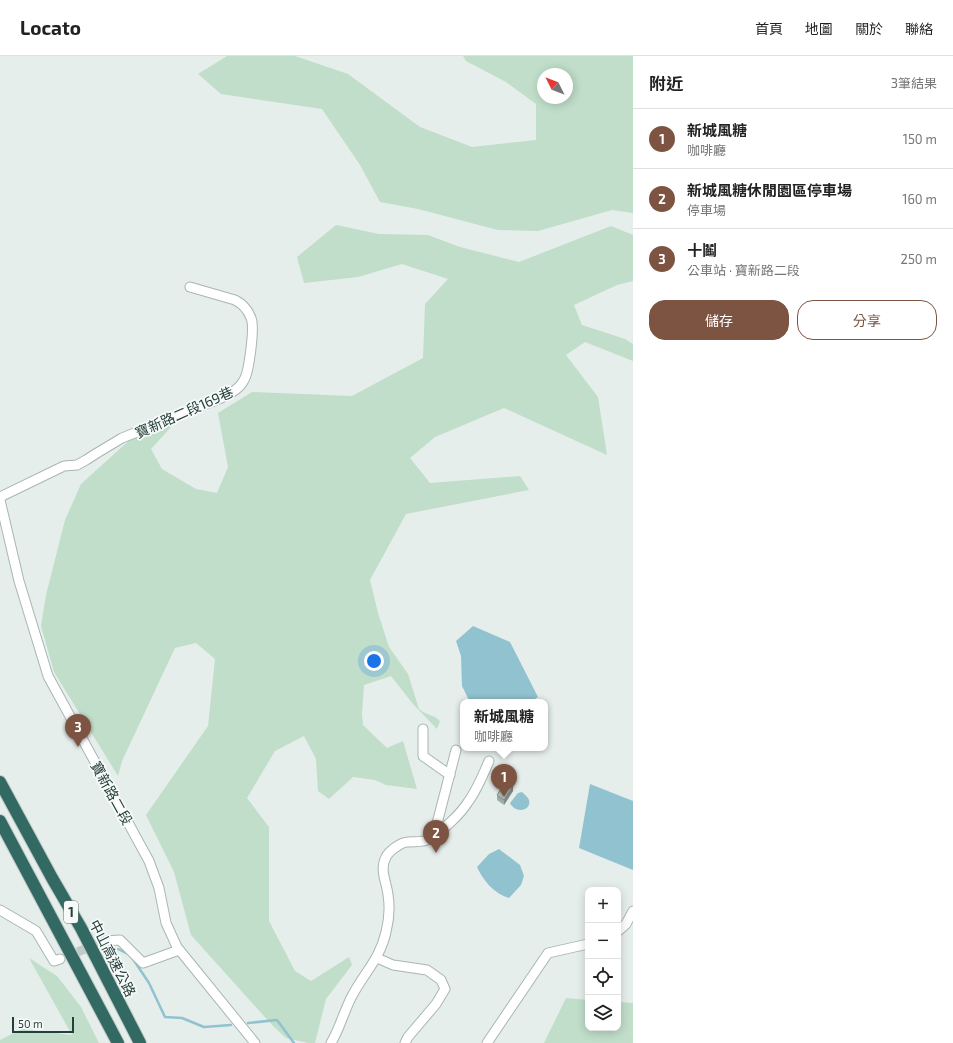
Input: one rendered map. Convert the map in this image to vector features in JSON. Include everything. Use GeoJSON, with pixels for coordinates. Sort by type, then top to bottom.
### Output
{"type":"FeatureCollection","features":[{"type":"Feature","properties":{"kind":"highway","name":"中山高速公路"},"geometry":{"type":"LineString","coordinates":[[0,782],[81,928],[140,1043]]}},
{"type":"Feature","properties":{"kind":"highway","name":"1"},"geometry":{"type":"LineString","coordinates":[[0,821],[118,1043]]}},
{"type":"Feature","properties":{"kind":"street","name":"寶新路二段169巷"},"geometry":{"type":"LineString","coordinates":[[0,497],[64,466],[77,465],[122,438],[220,399],[235,391],[240,386],[247,374],[252,335],[252,320],[242,304],[235,300],[190,287]]}},
{"type":"Feature","properties":{"kind":"street","name":"寶新路二段"},"geometry":{"type":"LineString","coordinates":[[0,500],[19,581],[48,676],[149,861],[159,888],[166,923],[179,950],[255,1043]]}},
{"type":"Feature","properties":{"kind":"street"},"geometry":{"type":"LineString","coordinates":[[423,729],[423,756],[450,775]]}},
{"type":"Feature","properties":{"kind":"street"},"geometry":{"type":"LineString","coordinates":[[434,835],[456,750]]}},
{"type":"Feature","properties":{"kind":"street"},"geometry":{"type":"LineString","coordinates":[[331,1043],[351,998],[376,958],[384,940],[388,921],[389,902],[383,866],[386,858],[390,851],[405,842],[427,840],[459,814],[480,781],[489,761]]}},
{"type":"Feature","properties":{"kind":"street"},"geometry":{"type":"LineString","coordinates":[[0,910],[36,931],[54,961],[60,959]]}},
{"type":"Feature","properties":{"kind":"street"},"geometry":{"type":"LineString","coordinates":[[621,928],[626,924],[633,911]]}},
{"type":"Feature","properties":{"kind":"street"},"geometry":{"type":"LineString","coordinates":[[105,941],[120,940],[143,963],[179,950]]}},
{"type":"Feature","properties":{"kind":"street"},"geometry":{"type":"LineString","coordinates":[[487,1043],[548,953],[585,945]]}},
{"type":"Feature","properties":{"kind":"street"},"geometry":{"type":"LineString","coordinates":[[376,958],[393,964],[427,970],[441,980],[445,989],[436,1004],[408,1037],[405,1043]]}},
{"type":"Feature","properties":{"kind":"green space"},"geometry":{"type":"Polygon","coordinates":[[[227,56],[295,56],[348,74],[420,127],[472,147],[536,140],[536,104],[506,82],[466,61],[463,56],[633,56],[633,213],[612,210],[538,231],[498,230],[418,209],[380,202],[360,165],[322,109],[221,94],[198,74],[227,56]]]}},
{"type":"Feature","properties":{"kind":"green space"},"geometry":{"type":"Polygon","coordinates":[[[336,225],[379,234],[428,235],[460,247],[519,262],[611,226],[633,235],[633,281],[617,285],[574,305],[582,325],[625,339],[633,344],[633,361],[585,342],[566,355],[598,397],[607,455],[504,408],[435,437],[410,458],[430,483],[520,476],[529,490],[406,514],[370,580],[378,613],[389,647],[408,674],[419,709],[440,721],[437,729],[413,704],[391,676],[364,685],[362,714],[363,725],[387,748],[403,741],[417,789],[386,785],[375,780],[353,777],[329,799],[318,791],[316,759],[304,736],[275,751],[247,798],[269,827],[269,921],[295,971],[311,981],[349,957],[352,965],[326,999],[315,1043],[308,1043],[286,1038],[273,1026],[191,935],[174,872],[146,815],[208,726],[215,659],[196,643],[175,648],[122,761],[118,776],[54,672],[41,626],[46,595],[65,520],[81,484],[133,437],[182,415],[151,449],[162,469],[196,489],[217,493],[228,467],[218,413],[252,392],[352,396],[423,358],[425,304],[448,279],[402,264],[358,277],[304,283],[297,257],[336,225]]]}},
{"type":"Feature","properties":{"kind":"green space"},"geometry":{"type":"Polygon","coordinates":[[[29,958],[57,976],[81,1007],[99,1043],[0,1043],[0,1040],[22,1029],[72,1035],[29,958]]]}},
{"type":"Feature","properties":{"kind":"green space"},"geometry":{"type":"Polygon","coordinates":[[[566,998],[585,1000],[585,1031],[621,1031],[621,1002],[633,1003],[633,1043],[544,1043],[566,998]]]}},
{"type":"Feature","properties":{"kind":"water"},"geometry":{"type":"Polygon","coordinates":[[[473,626],[510,642],[538,697],[535,699],[468,699],[462,686],[461,656],[456,641],[473,626]]]}},
{"type":"Feature","properties":{"kind":"water"},"geometry":{"type":"Polygon","coordinates":[[[590,784],[633,801],[633,870],[579,848],[590,784]]]}},
{"type":"Feature","properties":{"kind":"water"},"geometry":{"type":"Polygon","coordinates":[[[522,792],[529,800],[529,804],[526,809],[519,810],[510,803],[518,793],[522,792]]]}},
{"type":"Feature","properties":{"kind":"water"},"geometry":{"type":"Polygon","coordinates":[[[499,849],[520,865],[524,876],[521,885],[509,898],[494,890],[482,877],[477,867],[489,854],[499,849]]]}},
{"type":"Feature","properties":{"kind":"building"},"geometry":{"type":"Polygon","coordinates":[[[506,782],[513,787],[504,800],[497,795],[506,782]]]}},
{"type":"Feature","properties":{"kind":"waterway"},"geometry":{"type":"LineString","coordinates":[[118,949],[130,955]]}},
{"type":"Feature","properties":{"kind":"waterway"},"geometry":{"type":"LineString","coordinates":[[133,959],[149,983],[165,1017],[182,1018],[204,1027],[231,1025]]}},
{"type":"Feature","properties":{"kind":"waterway"},"geometry":{"type":"LineString","coordinates":[[248,1023],[277,1020],[294,1043]]}},
{"type":"Feature","properties":{"kind":"tunnel"},"geometry":{"type":"LineString","coordinates":[[65,957],[105,941]]}},
{"type":"Feature","properties":{"kind":"place","name":"十鬮"},"geometry":{"type":"Point","coordinates":[78,747]}},
{"type":"Feature","properties":{"kind":"place","name":"新城風糖"},"geometry":{"type":"Point","coordinates":[504,797]}},
{"type":"Feature","properties":{"kind":"place","name":"新城風糖休閒園區停車場"},"geometry":{"type":"Point","coordinates":[436,853]}}]}
